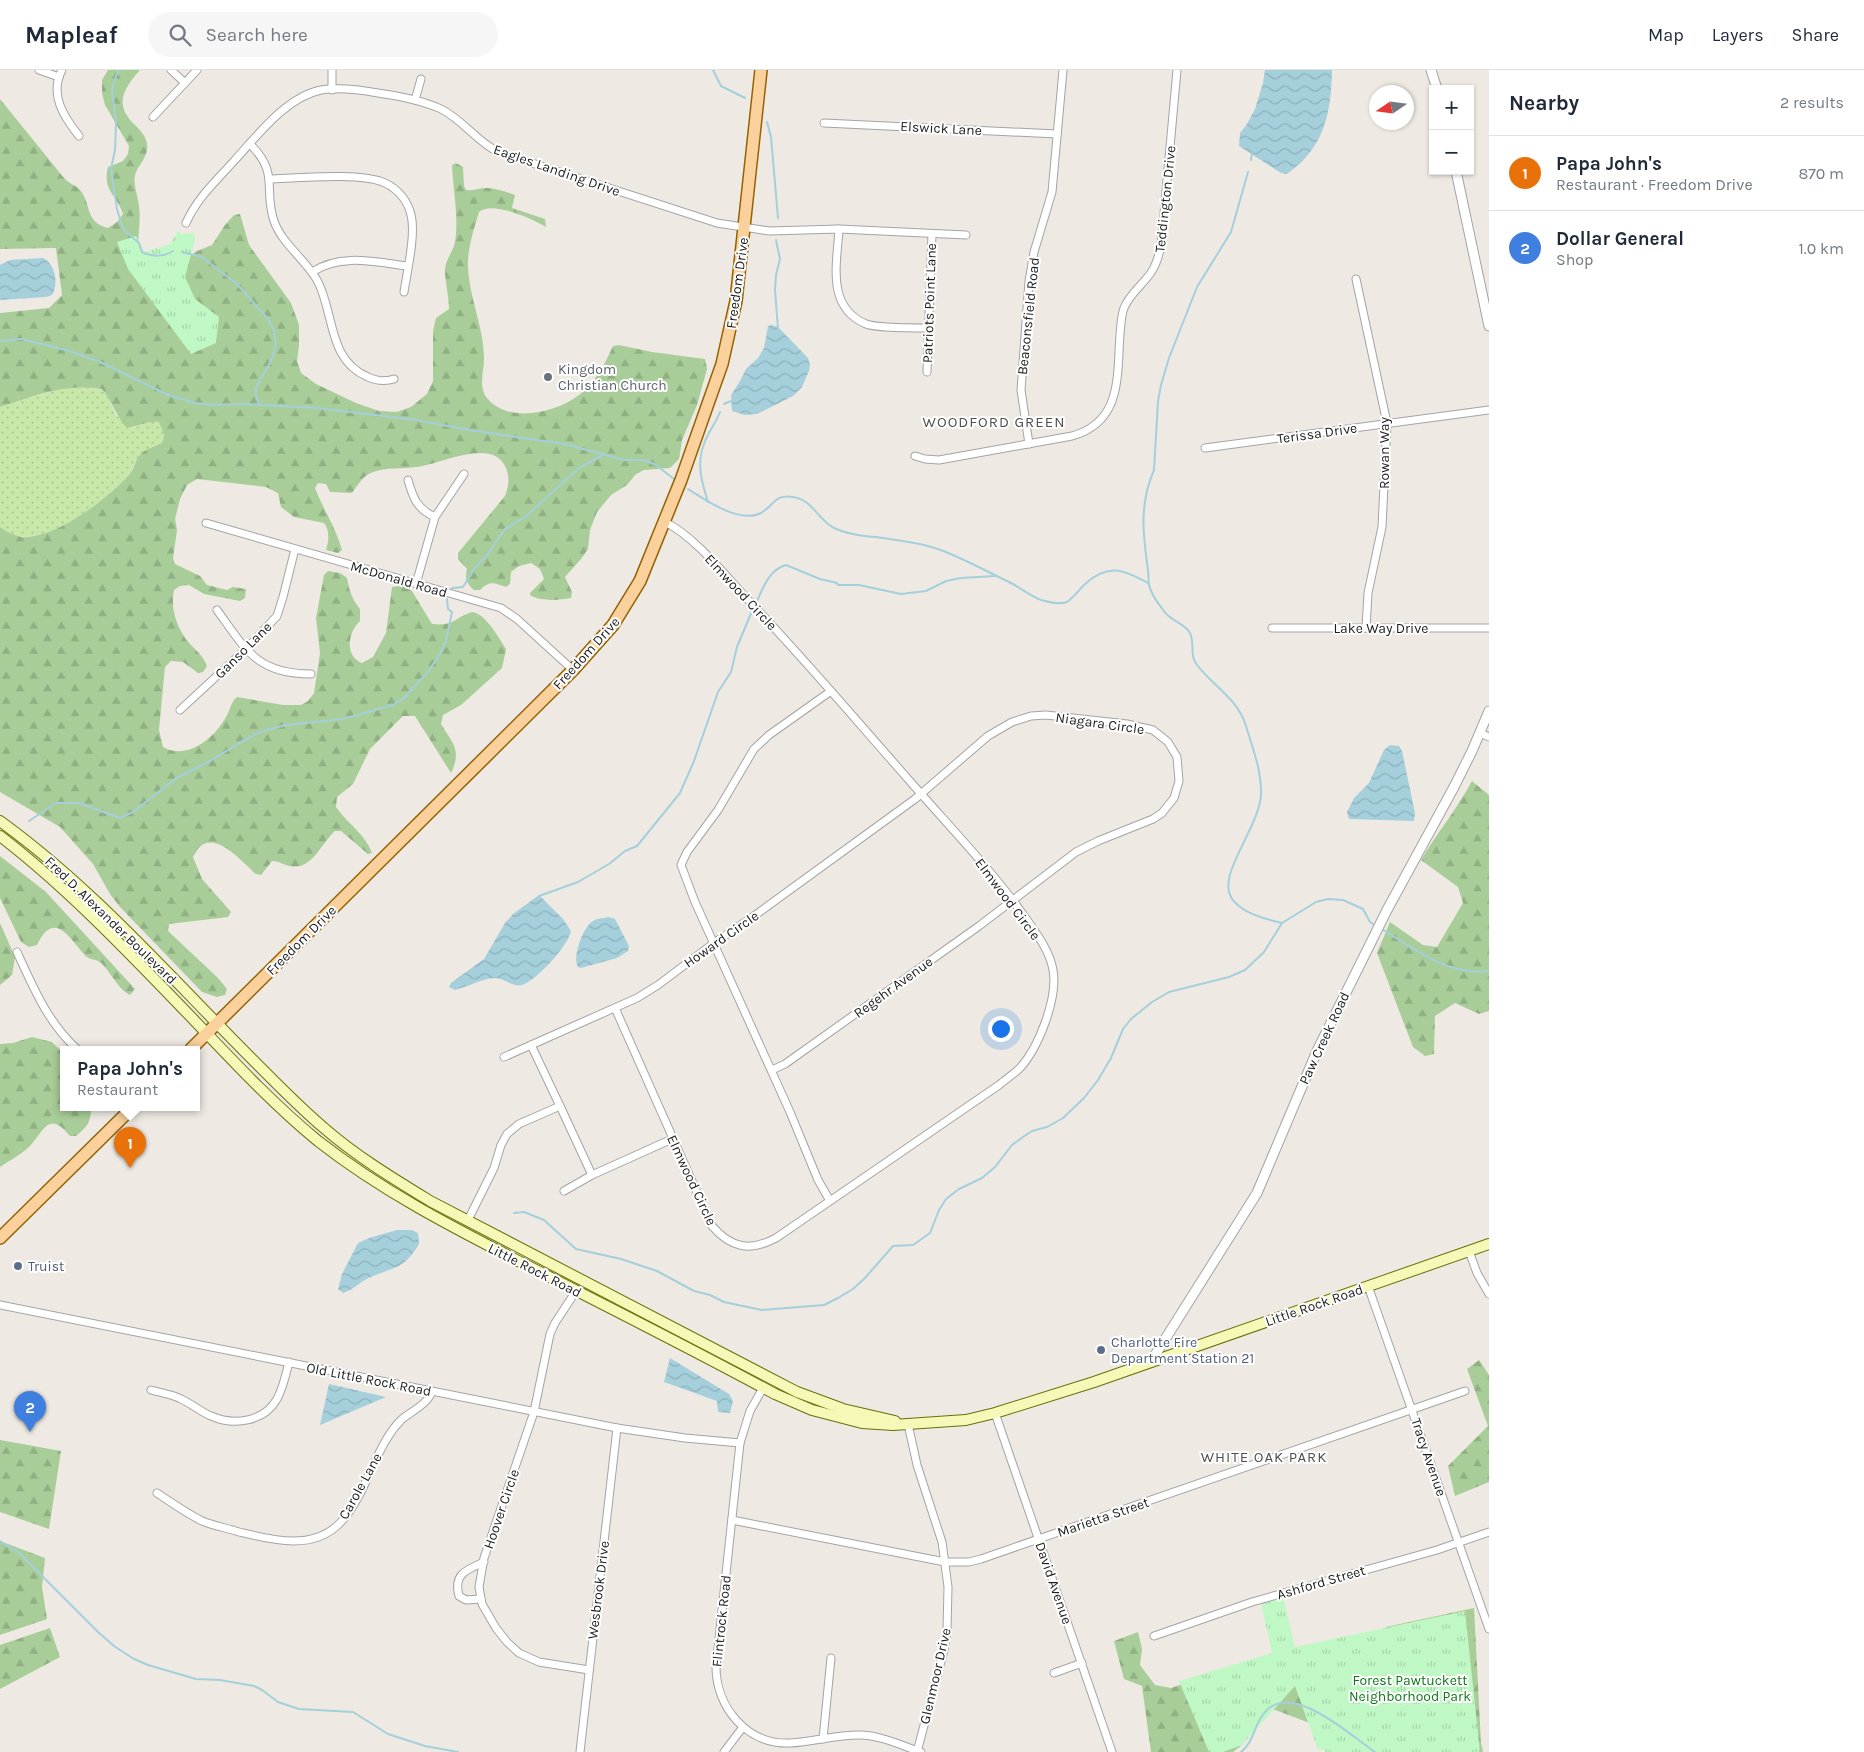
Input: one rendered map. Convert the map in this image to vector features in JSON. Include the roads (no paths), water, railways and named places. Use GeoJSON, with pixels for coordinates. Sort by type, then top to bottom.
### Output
{"type":"FeatureCollection","features":[{"type":"Feature","properties":{"kind":"main road","name":"Freedom Drive"},"geometry":{"type":"LineString","coordinates":[[194,1046],[573,670],[604,637],[622,612],[640,581],[665,522],[709,404],[726,351],[736,301],[761,70]]}},
{"type":"Feature","properties":{"kind":"main road","name":"Fred D. Alexander Boulevard"},"geometry":{"type":"LineString","coordinates":[[0,821],[46,857],[116,921],[217,1023]]}},
{"type":"Feature","properties":{"kind":"main road","name":"Fred D. Alexander Boulevard"},"geometry":{"type":"LineString","coordinates":[[0,836],[66,891],[206,1034]]}},
{"type":"Feature","properties":{"kind":"main road","name":"Little Rock Road"},"geometry":{"type":"LineString","coordinates":[[217,1023],[301,1108],[344,1144],[391,1177],[430,1201],[797,1392],[843,1409],[908,1424]]}},
{"type":"Feature","properties":{"kind":"main road","name":"Little Rock Road"},"geometry":{"type":"LineString","coordinates":[[206,1034],[290,1117],[339,1157],[407,1202],[763,1388],[812,1410],[846,1420],[879,1425],[958,1422],[995,1413],[1094,1382],[1152,1360],[1489,1244]]}},
{"type":"Feature","properties":{"kind":"main road"},"geometry":{"type":"LineString","coordinates":[[0,1238],[129,1111]]}},
{"type":"Feature","properties":{"kind":"street"},"geometry":{"type":"LineString","coordinates":[[39,70],[61,73],[57,90],[60,107],[79,136]]}},
{"type":"Feature","properties":{"kind":"street"},"geometry":{"type":"LineString","coordinates":[[171,70],[184,84]]}},
{"type":"Feature","properties":{"kind":"street"},"geometry":{"type":"LineString","coordinates":[[153,117],[197,70]]}},
{"type":"Feature","properties":{"kind":"street"},"geometry":{"type":"LineString","coordinates":[[332,70],[332,90]]}},
{"type":"Feature","properties":{"kind":"street","name":"Beaconsfield Road"},"geometry":{"type":"LineString","coordinates":[[1029,444],[1024,413],[1022,377],[1029,280],[1034,252],[1050,202],[1063,70]]}},
{"type":"Feature","properties":{"kind":"street","name":"Teddington Drive"},"geometry":{"type":"LineString","coordinates":[[915,456],[939,460],[1072,436],[1089,430],[1100,421],[1111,404],[1116,390],[1121,322],[1125,307],[1152,271],[1157,262],[1161,246],[1178,70]]}},
{"type":"Feature","properties":{"kind":"street"},"geometry":{"type":"LineString","coordinates":[[1432,70],[1436,85]]}},
{"type":"Feature","properties":{"kind":"street"},"geometry":{"type":"LineString","coordinates":[[415,100],[421,79]]}},
{"type":"Feature","properties":{"kind":"street","name":"Eagles Landing Drive"},"geometry":{"type":"LineString","coordinates":[[186,224],[203,195],[250,144],[293,102],[314,93],[332,90],[373,92],[432,105],[448,112],[481,142],[498,152],[717,223],[785,231],[840,229],[966,235]]}},
{"type":"Feature","properties":{"kind":"street","name":"Elswick Lane"},"geometry":{"type":"LineString","coordinates":[[824,123],[1057,134]]}},
{"type":"Feature","properties":{"kind":"street"},"geometry":{"type":"LineString","coordinates":[[250,144],[265,162],[270,179],[270,202],[276,226],[312,272],[326,300],[334,338],[343,358],[357,371],[366,376],[379,381],[394,379]]}},
{"type":"Feature","properties":{"kind":"street"},"geometry":{"type":"LineString","coordinates":[[1457,175],[1489,326]]}},
{"type":"Feature","properties":{"kind":"street"},"geometry":{"type":"LineString","coordinates":[[270,179],[346,178],[376,180],[391,186],[402,196],[411,214],[412,230],[404,292]]}},
{"type":"Feature","properties":{"kind":"street"},"geometry":{"type":"LineString","coordinates":[[840,229],[836,283],[843,308],[867,324],[928,328]]}},
{"type":"Feature","properties":{"kind":"street","name":"Patriots Point Lane"},"geometry":{"type":"LineString","coordinates":[[927,372],[932,234]]}},
{"type":"Feature","properties":{"kind":"street"},"geometry":{"type":"LineString","coordinates":[[312,272],[329,263],[350,260],[407,266]]}},
{"type":"Feature","properties":{"kind":"street","name":"Rowan Way"},"geometry":{"type":"LineString","coordinates":[[1356,280],[1387,423],[1382,527],[1368,594],[1366,628]]}},
{"type":"Feature","properties":{"kind":"street","name":"Terissa Drive"},"geometry":{"type":"LineString","coordinates":[[1205,448],[1489,410]]}},
{"type":"Feature","properties":{"kind":"street"},"geometry":{"type":"LineString","coordinates":[[416,584],[435,517],[464,474]]}},
{"type":"Feature","properties":{"kind":"street"},"geometry":{"type":"LineString","coordinates":[[408,480],[416,504],[435,517]]}},
{"type":"Feature","properties":{"kind":"street","name":"Elmwood Circle"},"geometry":{"type":"LineString","coordinates":[[614,1008],[712,1226],[728,1241],[749,1247],[768,1243],[1000,1085],[1026,1060],[1048,1014],[1053,991],[1054,979],[1051,964],[1044,947],[1012,901],[776,629],[699,547],[681,531],[665,522]]}},
{"type":"Feature","properties":{"kind":"street","name":"McDonald Road"},"geometry":{"type":"LineString","coordinates":[[206,523],[505,610],[573,670]]}},
{"type":"Feature","properties":{"kind":"street","name":"Ganso Lane"},"geometry":{"type":"LineString","coordinates":[[180,710],[246,649],[277,616],[294,549]]}},
{"type":"Feature","properties":{"kind":"street"},"geometry":{"type":"LineString","coordinates":[[217,610],[246,649],[269,667],[293,674],[312,674]]}},
{"type":"Feature","properties":{"kind":"street","name":"Lake Way Drive"},"geometry":{"type":"LineString","coordinates":[[1272,628],[1489,628]]}},
{"type":"Feature","properties":{"kind":"street"},"geometry":{"type":"LineString","coordinates":[[830,1201],[818,1180],[772,1070],[682,874],[681,865],[682,859],[712,819],[754,749],[769,735],[831,691]]}},
{"type":"Feature","properties":{"kind":"street","name":"Paw Creek Road"},"geometry":{"type":"LineString","coordinates":[[1152,1360],[1257,1193],[1277,1148],[1306,1073],[1383,919],[1485,735],[1489,711]]}},
{"type":"Feature","properties":{"kind":"street","name":"Niagara Circle"},"geometry":{"type":"LineString","coordinates":[[921,794],[988,736],[1001,727],[1024,718],[1054,715],[1128,724],[1152,730],[1168,742],[1177,757],[1180,780],[1176,794],[1168,807],[1153,819],[1076,852],[1012,901]]}},
{"type":"Feature","properties":{"kind":"street","name":"Howard Circle"},"geometry":{"type":"LineString","coordinates":[[504,1056],[614,1008],[653,988],[921,794]]}},
{"type":"Feature","properties":{"kind":"street","name":"Regehr Avenue"},"geometry":{"type":"LineString","coordinates":[[772,1070],[784,1064],[863,1009],[1012,901]]}},
{"type":"Feature","properties":{"kind":"street"},"geometry":{"type":"LineString","coordinates":[[18,952],[46,1012],[63,1035],[75,1046]]}},
{"type":"Feature","properties":{"kind":"street"},"geometry":{"type":"LineString","coordinates":[[531,1044],[592,1175]]}},
{"type":"Feature","properties":{"kind":"street"},"geometry":{"type":"LineString","coordinates":[[468,1220],[494,1168],[501,1145],[508,1134],[519,1124],[560,1106]]}},
{"type":"Feature","properties":{"kind":"street"},"geometry":{"type":"LineString","coordinates":[[564,1191],[592,1175],[672,1138]]}},
{"type":"Feature","properties":{"kind":"street"},"geometry":{"type":"LineString","coordinates":[[1469,1251],[1477,1273],[1489,1294]]}},
{"type":"Feature","properties":{"kind":"street","name":"Tracy Avenue"},"geometry":{"type":"LineString","coordinates":[[1368,1286],[1489,1629]]}},
{"type":"Feature","properties":{"kind":"street","name":"Hoover Circle"},"geometry":{"type":"LineString","coordinates":[[576,1291],[550,1334],[534,1412],[484,1562],[479,1587],[482,1604],[496,1628],[519,1653],[539,1662],[589,1670]]}},
{"type":"Feature","properties":{"kind":"street","name":"Old Little Rock Road"},"geometry":{"type":"LineString","coordinates":[[0,1305],[617,1428],[685,1438],[740,1442]]}},
{"type":"Feature","properties":{"kind":"street"},"geometry":{"type":"LineString","coordinates":[[151,1390],[182,1399],[214,1417],[233,1422],[246,1420],[267,1411],[276,1401],[283,1387],[289,1362]]}},
{"type":"Feature","properties":{"kind":"street","name":"Flintrock Road"},"geometry":{"type":"LineString","coordinates":[[763,1388],[750,1412],[740,1442],[716,1676],[724,1703],[743,1727],[752,1734],[774,1742],[790,1743],[850,1735],[867,1736],[918,1752]]}},
{"type":"Feature","properties":{"kind":"street","name":"Carole Lane"},"geometry":{"type":"LineString","coordinates":[[157,1494],[192,1516],[229,1529],[287,1541],[309,1540],[330,1531],[345,1517],[356,1500],[388,1436],[400,1421],[430,1398],[432,1391]]}},
{"type":"Feature","properties":{"kind":"street","name":"Marietta Street"},"geometry":{"type":"LineString","coordinates":[[732,1520],[945,1562],[969,1562],[1038,1540],[1465,1391]]}},
{"type":"Feature","properties":{"kind":"street","name":"David Avenue"},"geometry":{"type":"LineString","coordinates":[[995,1413],[1112,1752]]}},
{"type":"Feature","properties":{"kind":"street","name":"Glenmoor Drive"},"geometry":{"type":"LineString","coordinates":[[908,1424],[916,1465],[937,1523],[948,1587],[947,1631],[944,1650],[918,1752]]}},
{"type":"Feature","properties":{"kind":"street","name":"Wesbrook Drive"},"geometry":{"type":"LineString","coordinates":[[580,1752],[617,1428]]}},
{"type":"Feature","properties":{"kind":"street","name":"Ashford Street"},"geometry":{"type":"LineString","coordinates":[[1154,1636],[1252,1602],[1489,1532]]}},
{"type":"Feature","properties":{"kind":"street"},"geometry":{"type":"LineString","coordinates":[[481,1599],[466,1600],[458,1596],[457,1588],[458,1578],[468,1569],[484,1562]]}},
{"type":"Feature","properties":{"kind":"street"},"geometry":{"type":"LineString","coordinates":[[823,1739],[832,1658]]}},
{"type":"Feature","properties":{"kind":"street"},"geometry":{"type":"LineString","coordinates":[[1054,1673],[1082,1663]]}},
{"type":"Feature","properties":{"kind":"street"},"geometry":{"type":"LineString","coordinates":[[724,1752],[743,1727]]}},
{"type":"Feature","properties":{"kind":"water"},"geometry":{"type":"Polygon","coordinates":[[[1265,70],[1332,70],[1330,101],[1318,141],[1300,164],[1287,174],[1281,173],[1239,146],[1240,133],[1255,109],[1265,70]]]}},
{"type":"Feature","properties":{"kind":"water"},"geometry":{"type":"Polygon","coordinates":[[[43,258],[55,274],[55,285],[52,295],[0,300],[0,265],[10,260],[43,258]]]}},
{"type":"Feature","properties":{"kind":"water"},"geometry":{"type":"Polygon","coordinates":[[[768,326],[778,327],[808,358],[809,371],[802,387],[793,396],[757,414],[745,415],[732,411],[731,395],[746,369],[758,358],[764,348],[768,326]]]}},
{"type":"Feature","properties":{"kind":"water"},"geometry":{"type":"Polygon","coordinates":[[[1390,745],[1399,746],[1402,751],[1415,813],[1414,821],[1349,819],[1347,812],[1354,798],[1369,783],[1384,750],[1390,745]]]}},
{"type":"Feature","properties":{"kind":"water"},"geometry":{"type":"Polygon","coordinates":[[[539,895],[563,919],[571,931],[564,945],[543,970],[536,977],[522,985],[515,985],[496,978],[486,979],[455,990],[449,987],[451,983],[484,959],[505,923],[513,914],[539,895]]]}},
{"type":"Feature","properties":{"kind":"water"},"geometry":{"type":"Polygon","coordinates":[[[609,917],[615,919],[629,946],[628,951],[617,958],[581,968],[578,967],[577,950],[589,924],[593,921],[609,917]]]}},
{"type":"Feature","properties":{"kind":"water"},"geometry":{"type":"Polygon","coordinates":[[[397,1230],[412,1230],[418,1233],[419,1244],[408,1259],[398,1266],[367,1279],[347,1292],[343,1293],[338,1289],[342,1274],[358,1243],[397,1230]]]}},
{"type":"Feature","properties":{"kind":"water"},"geometry":{"type":"Polygon","coordinates":[[[670,1358],[729,1394],[733,1401],[730,1413],[718,1412],[717,1401],[664,1382],[670,1358]]]}},
{"type":"Feature","properties":{"kind":"water"},"geometry":{"type":"Polygon","coordinates":[[[329,1384],[386,1397],[320,1425],[329,1384]]]}},
{"type":"Feature","properties":{"kind":"waterway"},"geometry":{"type":"LineString","coordinates":[[118,70],[112,89],[116,124],[115,150],[111,169],[117,209],[122,226],[139,243],[142,252],[158,256],[173,251]]}},
{"type":"Feature","properties":{"kind":"waterway"},"geometry":{"type":"LineString","coordinates":[[713,70],[721,86],[745,98]]}},
{"type":"Feature","properties":{"kind":"waterway"},"geometry":{"type":"LineString","coordinates":[[767,122],[771,137],[778,218]]}},
{"type":"Feature","properties":{"kind":"waterway"},"geometry":{"type":"LineString","coordinates":[[1251,160],[1252,153]]}},
{"type":"Feature","properties":{"kind":"waterway"},"geometry":{"type":"LineString","coordinates":[[1248,172],[1231,232],[1197,287],[1169,358],[1161,385],[1158,401],[1154,470],[1144,507],[1144,532],[1151,592],[1167,614],[1188,630],[1191,637],[1193,657],[1197,665],[1231,700],[1242,716],[1256,761],[1261,787],[1259,808],[1235,861],[1228,888],[1232,898],[1241,908],[1257,916],[1282,923]]}},
{"type":"Feature","properties":{"kind":"waterway"},"geometry":{"type":"LineString","coordinates":[[776,240],[780,259],[775,290],[778,329]]}},
{"type":"Feature","properties":{"kind":"waterway"},"geometry":{"type":"LineString","coordinates":[[182,252],[202,257],[237,284],[268,319],[274,330],[276,345],[271,361],[256,387],[259,404]]}},
{"type":"Feature","properties":{"kind":"waterway"},"geometry":{"type":"LineString","coordinates":[[0,341],[22,339],[70,351],[100,362],[168,395],[195,403],[318,408],[416,420],[565,444],[624,460],[644,460],[656,465],[674,479]]}},
{"type":"Feature","properties":{"kind":"waterway"},"geometry":{"type":"LineString","coordinates":[[724,404],[731,401]]}},
{"type":"Feature","properties":{"kind":"waterway"},"geometry":{"type":"LineString","coordinates":[[708,502],[702,481],[700,459],[706,440],[720,412]]}},
{"type":"Feature","properties":{"kind":"waterway"},"geometry":{"type":"LineString","coordinates":[[452,588],[463,587],[474,569],[488,554],[505,529],[525,517],[579,468],[605,454]]}},
{"type":"Feature","properties":{"kind":"waterway"},"geometry":{"type":"LineString","coordinates":[[688,489],[723,509],[733,513],[753,516],[766,510],[782,497],[787,496],[800,499],[834,528],[852,534],[907,542],[938,549],[1011,583],[1041,600],[1067,602],[1092,578],[1108,571],[1115,570],[1131,574],[1148,583]]}},
{"type":"Feature","properties":{"kind":"waterway"},"geometry":{"type":"LineString","coordinates":[[757,601],[771,575],[780,567],[786,565],[820,579],[837,583],[838,585],[859,585],[901,594],[926,591],[946,581],[961,578],[995,576]]}},
{"type":"Feature","properties":{"kind":"waterway"},"geometry":{"type":"LineString","coordinates":[[29,821],[56,803],[79,803],[120,818],[133,812],[175,779],[260,732],[286,725],[343,719],[393,705],[404,698],[427,673],[440,654],[446,641],[452,612],[448,609],[447,599]]}},
{"type":"Feature","properties":{"kind":"waterway"},"geometry":{"type":"LineString","coordinates":[[539,896],[578,882],[609,864],[625,851],[637,846],[680,793],[694,761],[718,692],[731,672],[737,647],[752,611]]}},
{"type":"Feature","properties":{"kind":"waterway"},"geometry":{"type":"LineString","coordinates":[[514,1213],[524,1212],[544,1220],[576,1249],[621,1259],[657,1271],[694,1291],[710,1295],[724,1302],[762,1310],[824,1305],[853,1289],[893,1246],[913,1245],[930,1233],[939,1210],[946,1199],[959,1189],[982,1178],[995,1167],[1012,1145],[1032,1131],[1047,1127],[1063,1118],[1084,1098],[1098,1080],[1111,1058],[1123,1029],[1131,1019],[1152,1002],[1169,992],[1229,977],[1245,970],[1264,952],[1282,923],[1316,902],[1328,899],[1343,900],[1363,909],[1370,922],[1376,926]]}},
{"type":"Feature","properties":{"kind":"waterway"},"geometry":{"type":"LineString","coordinates":[[1380,928],[1419,952],[1445,965],[1459,970],[1489,971]]}},
{"type":"Feature","properties":{"kind":"waterway"},"geometry":{"type":"LineString","coordinates":[[0,1541],[19,1553],[98,1632],[114,1646],[134,1659],[196,1679],[220,1680],[254,1686],[278,1702],[299,1709],[353,1712],[388,1734],[425,1746],[458,1752]]}},
{"type":"Feature","properties":{"kind":"waterway"},"geometry":{"type":"LineString","coordinates":[[1241,1752],[1249,1743],[1259,1720],[1267,1710],[1279,1703],[1292,1703],[1307,1707],[1323,1715],[1375,1752]]}},
{"type":"Feature","properties":{"kind":"place","name":"Kingdom Christian Church"},"geometry":{"type":"Point","coordinates":[548,377]}},
{"type":"Feature","properties":{"kind":"place","name":"Papa John's"},"geometry":{"type":"Point","coordinates":[130,1168]}},
{"type":"Feature","properties":{"kind":"place","name":"Truist"},"geometry":{"type":"Point","coordinates":[18,1266]}},
{"type":"Feature","properties":{"kind":"place","name":"Charlotte Fire Department Station 21"},"geometry":{"type":"Point","coordinates":[1101,1350]}},
{"type":"Feature","properties":{"kind":"place","name":"Dollar General"},"geometry":{"type":"Point","coordinates":[30,1432]}},
{"type":"Feature","properties":{"kind":"district","name":"WOODFORD GREEN"},"geometry":{"type":"Point","coordinates":[994,422]}},
{"type":"Feature","properties":{"kind":"district","name":"WHITE OAK PARK"},"geometry":{"type":"Point","coordinates":[1264,1457]}},
{"type":"Feature","properties":{"kind":"park label","name":"Forest Pawtuckett Neighborhood Park"},"geometry":{"type":"Point","coordinates":[1410,1688]}}]}
